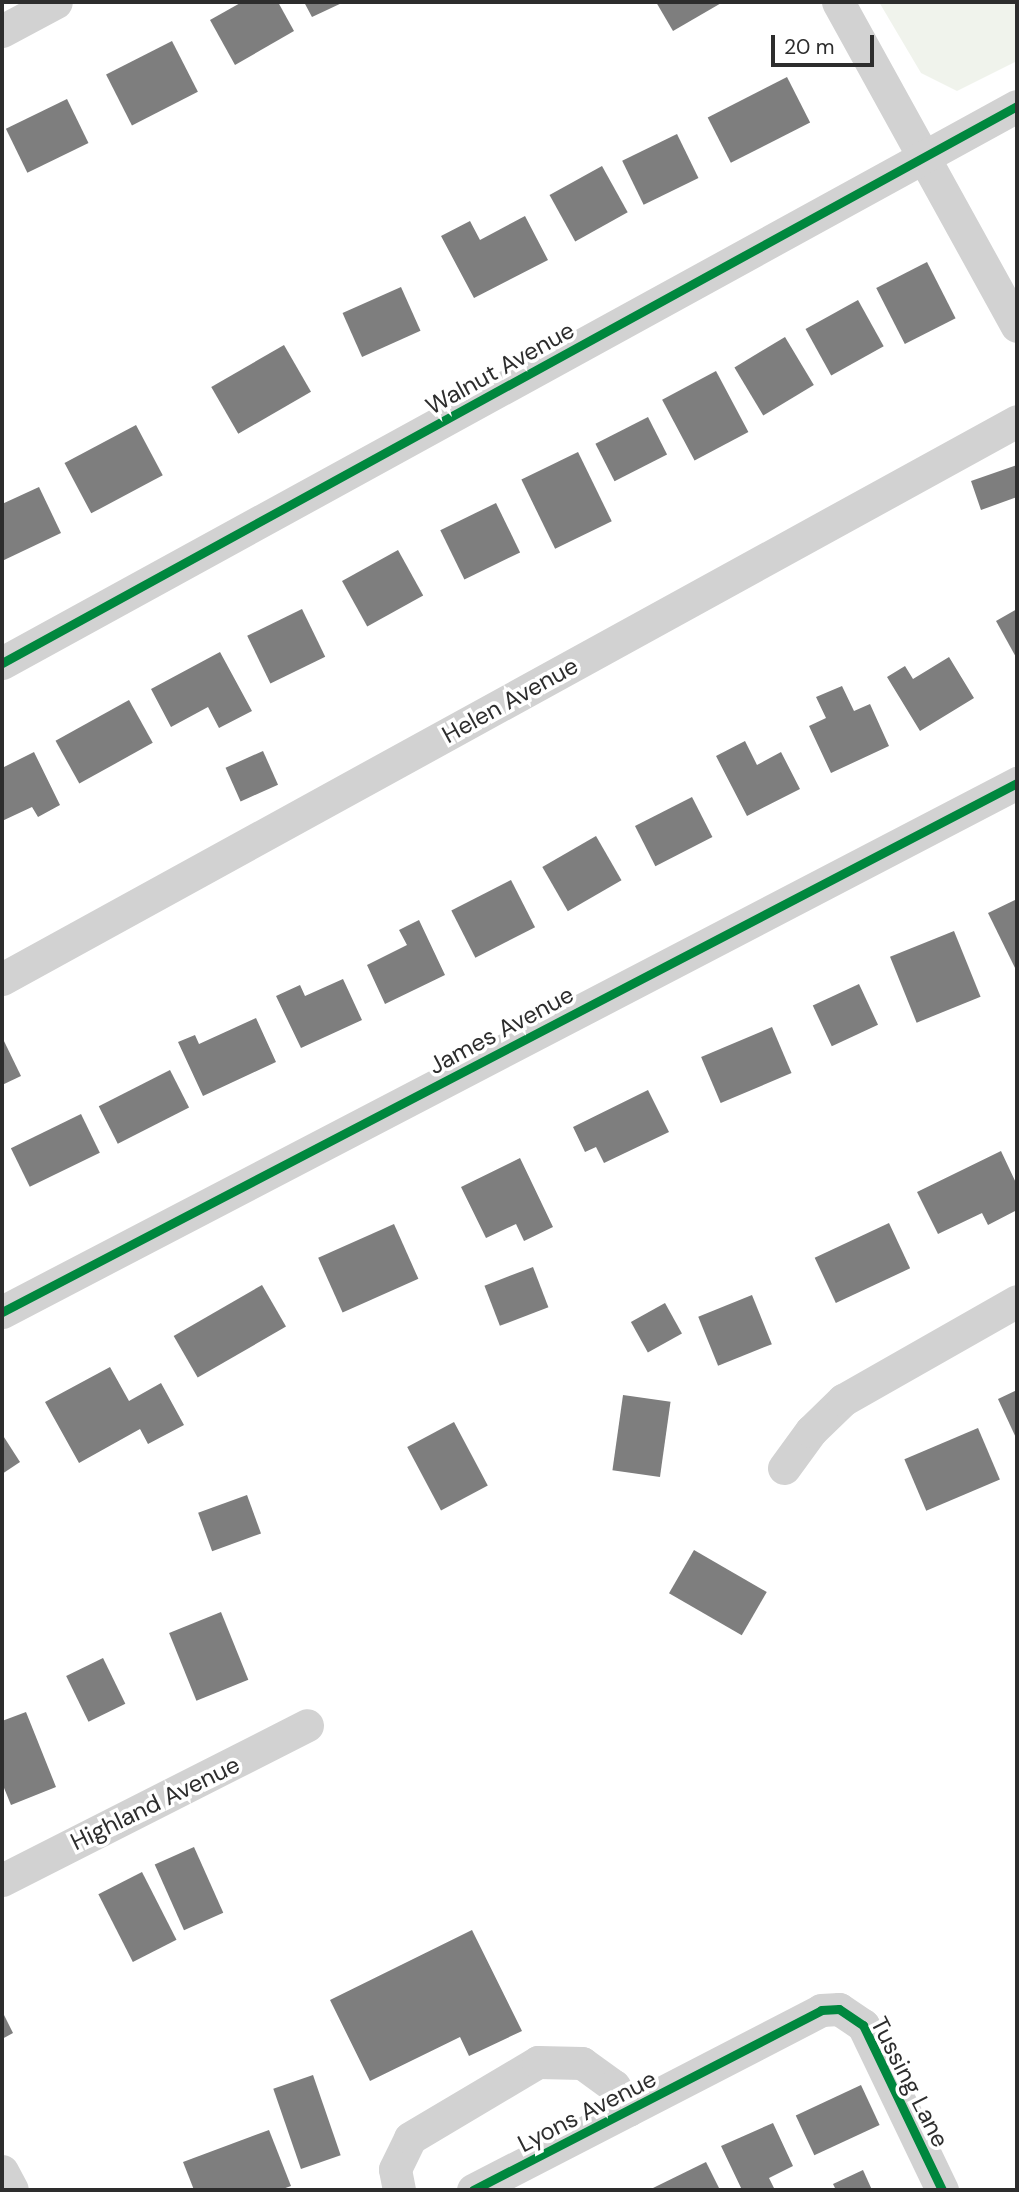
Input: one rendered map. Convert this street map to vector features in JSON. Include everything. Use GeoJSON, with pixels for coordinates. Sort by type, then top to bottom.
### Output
{"type":"FeatureCollection","features":[{"type":"Feature","properties":{"kind":"street"},"geometry":{"type":"LineString","coordinates":[[2,31],[56,2]]}},
{"type":"Feature","properties":{"kind":"street"},"geometry":{"type":"LineString","coordinates":[[838,2],[1017,326]]}},
{"type":"Feature","properties":{"kind":"street","name":"Walnut Avenue"},"geometry":{"type":"LineString","coordinates":[[2,663],[1017,106]]}},
{"type":"Feature","properties":{"kind":"street","name":"Helen Avenue"},"geometry":{"type":"LineString","coordinates":[[2,979],[1017,421]]}},
{"type":"Feature","properties":{"kind":"street","name":"James Avenue"},"geometry":{"type":"LineString","coordinates":[[2,1312],[1017,783]]}},
{"type":"Feature","properties":{"kind":"street"},"geometry":{"type":"LineString","coordinates":[[784,1468],[811,1431],[843,1400],[1017,1301]]}},
{"type":"Feature","properties":{"kind":"street","name":"Highland Avenue"},"geometry":{"type":"LineString","coordinates":[[2,1880],[307,1725]]}},
{"type":"Feature","properties":{"kind":"street","name":"Tussing Lane"},"geometry":{"type":"LineString","coordinates":[[717,2064],[821,2010],[839,2009],[856,2017],[942,2190]]}},
{"type":"Feature","properties":{"kind":"street"},"geometry":{"type":"LineString","coordinates":[[399,2190],[394,2169],[410,2138],[538,2062],[582,2063],[614,2087],[629,2110]]}},
{"type":"Feature","properties":{"kind":"street","name":"Lyons Avenue"},"geometry":{"type":"LineString","coordinates":[[474,2190],[717,2064]]}},
{"type":"Feature","properties":{"kind":"street"},"geometry":{"type":"LineString","coordinates":[[2,2171],[12,2190]]}},
{"type":"Feature","properties":{"kind":"shaded area"},"geometry":{"type":"Polygon","coordinates":[[[879,2],[1017,2],[1017,61],[957,91],[921,73],[879,2]]]}},
{"type":"Feature","properties":{"kind":"building"},"geometry":{"type":"Polygon","coordinates":[[[242,2],[278,2],[294,31],[235,65],[210,20],[242,2]]]}},
{"type":"Feature","properties":{"kind":"building"},"geometry":{"type":"Polygon","coordinates":[[[304,2],[344,2],[312,17],[304,2]]]}},
{"type":"Feature","properties":{"kind":"building"},"geometry":{"type":"Polygon","coordinates":[[[656,2],[723,2],[673,31],[656,2]]]}},
{"type":"Feature","properties":{"kind":"building"},"geometry":{"type":"Polygon","coordinates":[[[172,41],[198,92],[132,125],[106,75],[172,41]]]}},
{"type":"Feature","properties":{"kind":"building"},"geometry":{"type":"Polygon","coordinates":[[[787,77],[810,122],[731,163],[708,117],[787,77]]]}},
{"type":"Feature","properties":{"kind":"building"},"geometry":{"type":"Polygon","coordinates":[[[67,99],[88,143],[27,173],[6,129],[67,99]]]}},
{"type":"Feature","properties":{"kind":"building"},"geometry":{"type":"Polygon","coordinates":[[[677,134],[698,178],[644,205],[622,161],[677,134]]]}},
{"type":"Feature","properties":{"kind":"building"},"geometry":{"type":"Polygon","coordinates":[[[602,166],[628,212],[575,241],[550,195],[602,166]]]}},
{"type":"Feature","properties":{"kind":"building"},"geometry":{"type":"Polygon","coordinates":[[[525,216],[548,260],[474,298],[441,236],[470,221],[480,240],[525,216]]]}},
{"type":"Feature","properties":{"kind":"building"},"geometry":{"type":"Polygon","coordinates":[[[927,262],[956,318],[905,344],[876,288],[927,262]]]}},
{"type":"Feature","properties":{"kind":"building"},"geometry":{"type":"Polygon","coordinates":[[[401,287],[421,331],[362,357],[343,313],[401,287]]]}},
{"type":"Feature","properties":{"kind":"building"},"geometry":{"type":"Polygon","coordinates":[[[858,300],[884,346],[831,375],[806,329],[858,300]]]}},
{"type":"Feature","properties":{"kind":"building"},"geometry":{"type":"Polygon","coordinates":[[[785,337],[814,385],[763,415],[734,367],[785,337]]]}},
{"type":"Feature","properties":{"kind":"building"},"geometry":{"type":"Polygon","coordinates":[[[284,345],[311,392],[238,434],[211,387],[284,345]]]}},
{"type":"Feature","properties":{"kind":"building"},"geometry":{"type":"Polygon","coordinates":[[[716,371],[748,432],[695,461],[662,400],[716,371]]]}},
{"type":"Feature","properties":{"kind":"building"},"geometry":{"type":"Polygon","coordinates":[[[648,417],[667,454],[614,481],[595,444],[648,417]]]}},
{"type":"Feature","properties":{"kind":"building"},"geometry":{"type":"Polygon","coordinates":[[[136,425],[163,475],[91,513],[64,463],[136,425]]]}},
{"type":"Feature","properties":{"kind":"building"},"geometry":{"type":"Polygon","coordinates":[[[578,452],[612,521],[555,549],[521,480],[578,452]]]}},
{"type":"Feature","properties":{"kind":"building"},"geometry":{"type":"Polygon","coordinates":[[[1017,465],[1017,497],[981,510],[971,481],[1017,465]]]}},
{"type":"Feature","properties":{"kind":"building"},"geometry":{"type":"Polygon","coordinates":[[[39,487],[61,533],[2,561],[2,504],[39,487]]]}},
{"type":"Feature","properties":{"kind":"building"},"geometry":{"type":"Polygon","coordinates":[[[496,503],[520,552],[464,580],[440,530],[496,503]]]}},
{"type":"Feature","properties":{"kind":"building"},"geometry":{"type":"Polygon","coordinates":[[[398,550],[423,595],[367,627],[342,581],[398,550]]]}},
{"type":"Feature","properties":{"kind":"building"},"geometry":{"type":"Polygon","coordinates":[[[302,609],[325,657],[270,683],[247,636],[302,609]]]}},
{"type":"Feature","properties":{"kind":"building"},"geometry":{"type":"Polygon","coordinates":[[[1017,609],[1017,659],[996,621],[1017,609]]]}},
{"type":"Feature","properties":{"kind":"building"},"geometry":{"type":"Polygon","coordinates":[[[220,652],[252,711],[219,728],[208,707],[171,727],[151,689],[220,652]]]}},
{"type":"Feature","properties":{"kind":"building"},"geometry":{"type":"Polygon","coordinates":[[[949,657],[974,698],[920,731],[887,677],[905,666],[913,679],[949,657]]]}},
{"type":"Feature","properties":{"kind":"building"},"geometry":{"type":"Polygon","coordinates":[[[842,686],[854,711],[870,704],[889,746],[831,773],[809,726],[826,718],[816,697],[842,686]]]}},
{"type":"Feature","properties":{"kind":"building"},"geometry":{"type":"Polygon","coordinates":[[[129,700],[153,743],[79,784],[56,741],[129,700]]]}},
{"type":"Feature","properties":{"kind":"building"},"geometry":{"type":"Polygon","coordinates":[[[745,741],[757,765],[781,752],[800,789],[747,816],[716,756],[745,741]]]}},
{"type":"Feature","properties":{"kind":"building"},"geometry":{"type":"Polygon","coordinates":[[[263,751],[278,785],[241,801],[226,768],[263,751]]]}},
{"type":"Feature","properties":{"kind":"building"},"geometry":{"type":"Polygon","coordinates":[[[34,752],[60,805],[38,817],[32,807],[2,821],[2,768],[34,752]]]}},
{"type":"Feature","properties":{"kind":"building"},"geometry":{"type":"Polygon","coordinates":[[[692,797],[712,837],[655,866],[635,826],[692,797]]]}},
{"type":"Feature","properties":{"kind":"building"},"geometry":{"type":"Polygon","coordinates":[[[596,836],[622,880],[568,911],[542,867],[596,836]]]}},
{"type":"Feature","properties":{"kind":"building"},"geometry":{"type":"Polygon","coordinates":[[[511,880],[535,927],[475,958],[451,910],[511,880]]]}},
{"type":"Feature","properties":{"kind":"building"},"geometry":{"type":"Polygon","coordinates":[[[1017,899],[1017,972],[988,913],[1017,899]]]}},
{"type":"Feature","properties":{"kind":"building"},"geometry":{"type":"Polygon","coordinates":[[[419,920],[445,975],[385,1004],[367,965],[407,945],[399,930],[419,920]]]}},
{"type":"Feature","properties":{"kind":"building"},"geometry":{"type":"Polygon","coordinates":[[[954,931],[981,997],[917,1023],[890,957],[954,931]]]}},
{"type":"Feature","properties":{"kind":"building"},"geometry":{"type":"Polygon","coordinates":[[[343,979],[362,1020],[301,1048],[276,996],[300,985],[305,996],[343,979]]]}},
{"type":"Feature","properties":{"kind":"building"},"geometry":{"type":"Polygon","coordinates":[[[859,984],[878,1025],[832,1046],[813,1006],[859,984]]]}},
{"type":"Feature","properties":{"kind":"building"},"geometry":{"type":"Polygon","coordinates":[[[256,1018],[276,1062],[203,1096],[178,1042],[195,1035],[199,1044],[256,1018]]]}},
{"type":"Feature","properties":{"kind":"building"},"geometry":{"type":"Polygon","coordinates":[[[772,1027],[792,1073],[721,1103],[701,1057],[772,1027]]]}},
{"type":"Feature","properties":{"kind":"building"},"geometry":{"type":"Polygon","coordinates":[[[2,1037],[21,1076],[2,1085],[2,1037]]]}},
{"type":"Feature","properties":{"kind":"building"},"geometry":{"type":"Polygon","coordinates":[[[170,1070],[189,1107],[118,1144],[99,1106],[170,1070]]]}},
{"type":"Feature","properties":{"kind":"building"},"geometry":{"type":"Polygon","coordinates":[[[648,1090],[669,1132],[604,1163],[596,1147],[585,1152],[573,1127],[648,1090]]]}},
{"type":"Feature","properties":{"kind":"building"},"geometry":{"type":"Polygon","coordinates":[[[81,1114],[100,1153],[30,1187],[11,1148],[81,1114]]]}},
{"type":"Feature","properties":{"kind":"building"},"geometry":{"type":"Polygon","coordinates":[[[1001,1151],[1017,1185],[1017,1210],[988,1225],[982,1213],[938,1234],[917,1192],[1001,1151]]]}},
{"type":"Feature","properties":{"kind":"building"},"geometry":{"type":"Polygon","coordinates":[[[520,1158],[553,1227],[524,1241],[516,1224],[486,1238],[461,1187],[520,1158]]]}},
{"type":"Feature","properties":{"kind":"building"},"geometry":{"type":"Polygon","coordinates":[[[889,1223],[910,1268],[836,1303],[815,1258],[889,1223]]]}},
{"type":"Feature","properties":{"kind":"building"},"geometry":{"type":"Polygon","coordinates":[[[394,1224],[418,1279],[343,1313],[318,1258],[394,1224]]]}},
{"type":"Feature","properties":{"kind":"building"},"geometry":{"type":"Polygon","coordinates":[[[533,1267],[548,1307],[500,1326],[484,1286],[533,1267]]]}},
{"type":"Feature","properties":{"kind":"building"},"geometry":{"type":"Polygon","coordinates":[[[262,1285],[286,1327],[198,1378],[174,1336],[262,1285]]]}},
{"type":"Feature","properties":{"kind":"building"},"geometry":{"type":"Polygon","coordinates":[[[752,1295],[772,1344],[718,1366],[698,1317],[752,1295]]]}},
{"type":"Feature","properties":{"kind":"building"},"geometry":{"type":"Polygon","coordinates":[[[665,1303],[682,1334],[648,1353],[631,1322],[665,1303]]]}},
{"type":"Feature","properties":{"kind":"building"},"geometry":{"type":"Polygon","coordinates":[[[110,1367],[129,1401],[161,1383],[184,1425],[148,1444],[140,1429],[79,1463],[45,1402],[110,1367]]]}},
{"type":"Feature","properties":{"kind":"building"},"geometry":{"type":"Polygon","coordinates":[[[1017,1390],[1017,1440],[998,1399],[1017,1390]]]}},
{"type":"Feature","properties":{"kind":"building"},"geometry":{"type":"Polygon","coordinates":[[[623,1395],[671,1402],[660,1477],[612,1470],[623,1395]]]}},
{"type":"Feature","properties":{"kind":"building"},"geometry":{"type":"Polygon","coordinates":[[[454,1422],[488,1486],[441,1510],[407,1447],[454,1422]]]}},
{"type":"Feature","properties":{"kind":"building"},"geometry":{"type":"Polygon","coordinates":[[[978,1428],[1000,1480],[926,1511],[904,1459],[978,1428]]]}},
{"type":"Feature","properties":{"kind":"building"},"geometry":{"type":"Polygon","coordinates":[[[2,1434],[20,1462],[2,1474],[2,1434]]]}},
{"type":"Feature","properties":{"kind":"building"},"geometry":{"type":"Polygon","coordinates":[[[247,1495],[261,1534],[212,1551],[198,1513],[247,1495]]]}},
{"type":"Feature","properties":{"kind":"building"},"geometry":{"type":"Polygon","coordinates":[[[694,1550],[767,1592],[742,1635],[669,1593],[694,1550]]]}},
{"type":"Feature","properties":{"kind":"building"},"geometry":{"type":"Polygon","coordinates":[[[221,1612],[248,1680],[196,1701],[169,1633],[221,1612]]]}},
{"type":"Feature","properties":{"kind":"building"},"geometry":{"type":"Polygon","coordinates":[[[103,1658],[125,1704],[89,1722],[66,1676],[103,1658]]]}},
{"type":"Feature","properties":{"kind":"building"},"geometry":{"type":"Polygon","coordinates":[[[26,1712],[56,1787],[11,1805],[2,1783],[2,1721],[26,1712]]]}},
{"type":"Feature","properties":{"kind":"building"},"geometry":{"type":"Polygon","coordinates":[[[194,1847],[223,1913],[184,1930],[155,1864],[194,1847]]]}},
{"type":"Feature","properties":{"kind":"building"},"geometry":{"type":"Polygon","coordinates":[[[142,1872],[177,1940],[133,1962],[98,1894],[142,1872]]]}},
{"type":"Feature","properties":{"kind":"building"},"geometry":{"type":"Polygon","coordinates":[[[472,1930],[522,2031],[469,2056],[460,2037],[370,2081],[330,2000],[472,1930]]]}},
{"type":"Feature","properties":{"kind":"building"},"geometry":{"type":"Polygon","coordinates":[[[2,2011],[13,2033],[2,2039],[2,2011]]]}},
{"type":"Feature","properties":{"kind":"building"},"geometry":{"type":"Polygon","coordinates":[[[313,2075],[341,2155],[301,2169],[273,2089],[313,2075]]]}},
{"type":"Feature","properties":{"kind":"building"},"geometry":{"type":"Polygon","coordinates":[[[861,2085],[880,2125],[814,2155],[796,2115],[861,2085]]]}},
{"type":"Feature","properties":{"kind":"building"},"geometry":{"type":"Polygon","coordinates":[[[773,2123],[793,2166],[769,2178],[775,2190],[742,2190],[721,2146],[773,2123]]]}},
{"type":"Feature","properties":{"kind":"building"},"geometry":{"type":"Polygon","coordinates":[[[269,2130],[291,2186],[280,2190],[194,2190],[183,2162],[269,2130]]]}},
{"type":"Feature","properties":{"kind":"building"},"geometry":{"type":"Polygon","coordinates":[[[706,2162],[720,2190],[654,2190],[653,2188],[706,2162]]]}},
{"type":"Feature","properties":{"kind":"building"},"geometry":{"type":"Polygon","coordinates":[[[863,2170],[872,2190],[836,2190],[833,2184],[863,2170]]]}},
{"type":"Feature","properties":{"kind":"cycle path"},"geometry":{"type":"LineString","coordinates":[[2,663],[1017,106]]}},
{"type":"Feature","properties":{"kind":"cycle path"},"geometry":{"type":"LineString","coordinates":[[2,1312],[1017,783]]}},
{"type":"Feature","properties":{"kind":"cycle path"},"geometry":{"type":"LineString","coordinates":[[473,2190],[821,2010],[839,2009],[863,2025],[942,2190]]}}]}
